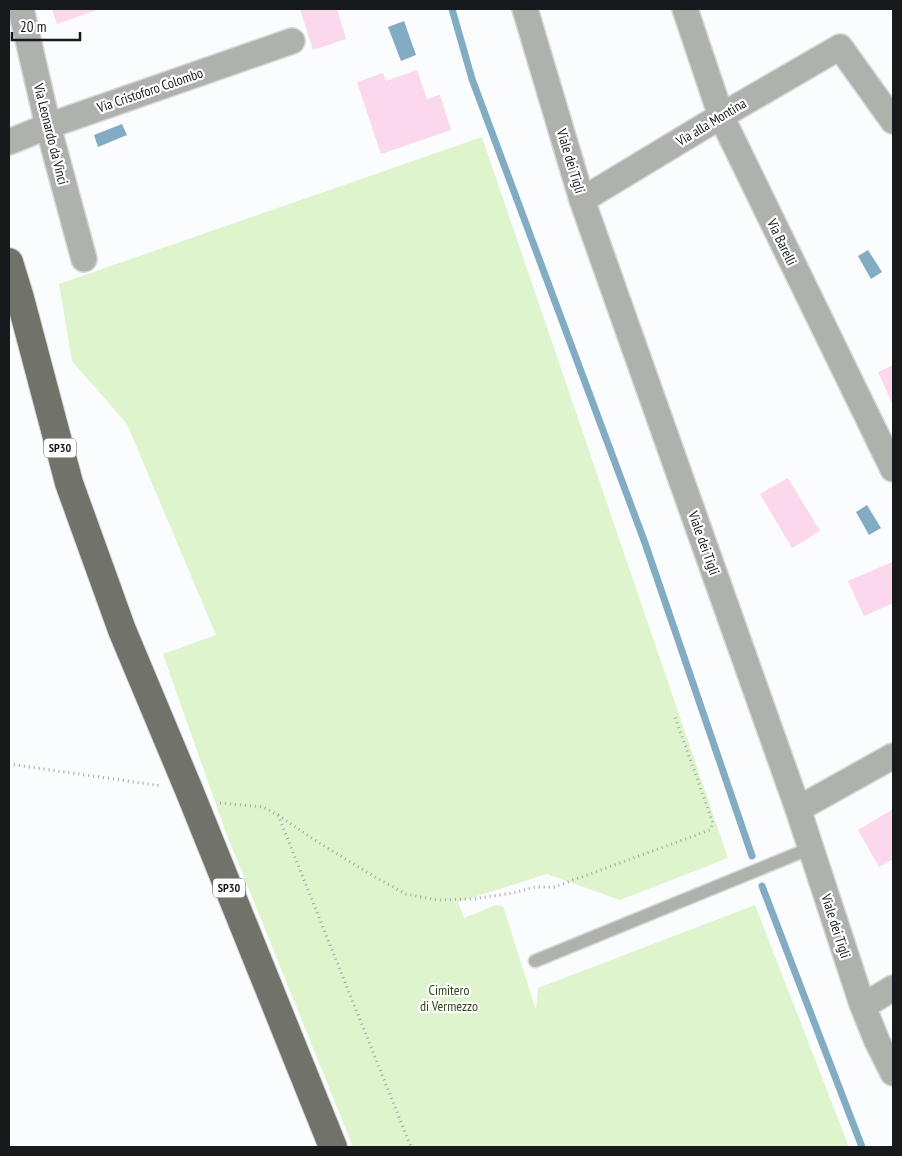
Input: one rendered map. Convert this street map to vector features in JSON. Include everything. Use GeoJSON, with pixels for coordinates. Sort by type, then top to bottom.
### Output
{"type":"FeatureCollection","features":[{"type":"Feature","properties":{"kind":"main road","name":"SP30"},"geometry":{"type":"LineString","coordinates":[[9,262],[69,482],[122,630],[189,790],[333,1147]]}},
{"type":"Feature","properties":{"kind":"street","name":"Via Leonardo da Vinci"},"geometry":{"type":"LineString","coordinates":[[21,9],[48,126],[84,259]]}},
{"type":"Feature","properties":{"kind":"street","name":"Viale dei Tigli"},"geometry":{"type":"LineString","coordinates":[[526,9],[582,200],[798,809],[862,1004],[893,1073]]}},
{"type":"Feature","properties":{"kind":"street","name":"Via Barelli"},"geometry":{"type":"LineString","coordinates":[[685,9],[721,116],[893,469]]}},
{"type":"Feature","properties":{"kind":"street","name":"Via Cristoforo Colombo"},"geometry":{"type":"LineString","coordinates":[[9,142],[48,126],[292,41]]}},
{"type":"Feature","properties":{"kind":"street","name":"Via alla Montina"},"geometry":{"type":"LineString","coordinates":[[582,200],[840,47],[893,121]]}},
{"type":"Feature","properties":{"kind":"street"},"geometry":{"type":"LineString","coordinates":[[798,809],[893,756]]}},
{"type":"Feature","properties":{"kind":"street"},"geometry":{"type":"LineString","coordinates":[[862,1004],[875,999],[893,988]]}},
{"type":"Feature","properties":{"kind":"lane"},"geometry":{"type":"LineString","coordinates":[[535,961],[811,848]]}},
{"type":"Feature","properties":{"kind":"path"},"geometry":{"type":"LineString","coordinates":[[9,764],[189,790],[220,804],[263,807],[375,877],[406,894],[437,900],[472,899],[513,893],[535,887],[554,887],[710,830],[713,822],[674,714]]}},
{"type":"Feature","properties":{"kind":"path"},"geometry":{"type":"LineString","coordinates":[[278,815],[411,1147]]}},
{"type":"Feature","properties":{"kind":"green space","name":"Cimitero di Vermezzo"},"geometry":{"type":"Polygon","coordinates":[[[482,137],[728,858],[620,900],[547,874],[458,902],[464,918],[496,905],[503,906],[536,1010],[538,988],[755,905],[849,1147],[353,1147],[225,830],[163,654],[216,635],[127,424],[72,361],[59,284],[482,137]]]}},
{"type":"Feature","properties":{"kind":"water"},"geometry":{"type":"Polygon","coordinates":[[[404,21],[416,55],[401,61],[388,27],[404,21]]]}},
{"type":"Feature","properties":{"kind":"water"},"geometry":{"type":"Polygon","coordinates":[[[122,124],[127,135],[98,147],[94,135],[122,124]]]}},
{"type":"Feature","properties":{"kind":"water"},"geometry":{"type":"Polygon","coordinates":[[[868,250],[882,272],[871,279],[858,256],[868,250]]]}},
{"type":"Feature","properties":{"kind":"water"},"geometry":{"type":"Polygon","coordinates":[[[867,505],[881,528],[869,535],[856,512],[867,505]]]}},
{"type":"Feature","properties":{"kind":"building"},"geometry":{"type":"Polygon","coordinates":[[[52,9],[100,9],[57,24],[52,9]]]}},
{"type":"Feature","properties":{"kind":"building"},"geometry":{"type":"Polygon","coordinates":[[[300,9],[337,9],[346,39],[313,50],[300,9]]]}},
{"type":"Feature","properties":{"kind":"building"},"geometry":{"type":"Polygon","coordinates":[[[417,70],[427,99],[440,95],[451,130],[381,154],[357,82],[383,73],[386,81],[417,70]]]}},
{"type":"Feature","properties":{"kind":"building"},"geometry":{"type":"Polygon","coordinates":[[[893,365],[893,405],[878,372],[893,365]]]}},
{"type":"Feature","properties":{"kind":"building"},"geometry":{"type":"Polygon","coordinates":[[[788,478],[820,531],[792,548],[760,494],[788,478]]]}},
{"type":"Feature","properties":{"kind":"building"},"geometry":{"type":"Polygon","coordinates":[[[892,562],[893,603],[864,616],[848,581],[892,562]]]}},
{"type":"Feature","properties":{"kind":"building"},"geometry":{"type":"Polygon","coordinates":[[[893,809],[893,859],[879,867],[858,830],[893,809]]]}},
{"type":"Feature","properties":{"kind":"waterway"},"geometry":{"type":"LineString","coordinates":[[452,9],[472,79],[645,543],[752,856]]}},
{"type":"Feature","properties":{"kind":"waterway"},"geometry":{"type":"LineString","coordinates":[[762,886],[862,1147]]}}]}
